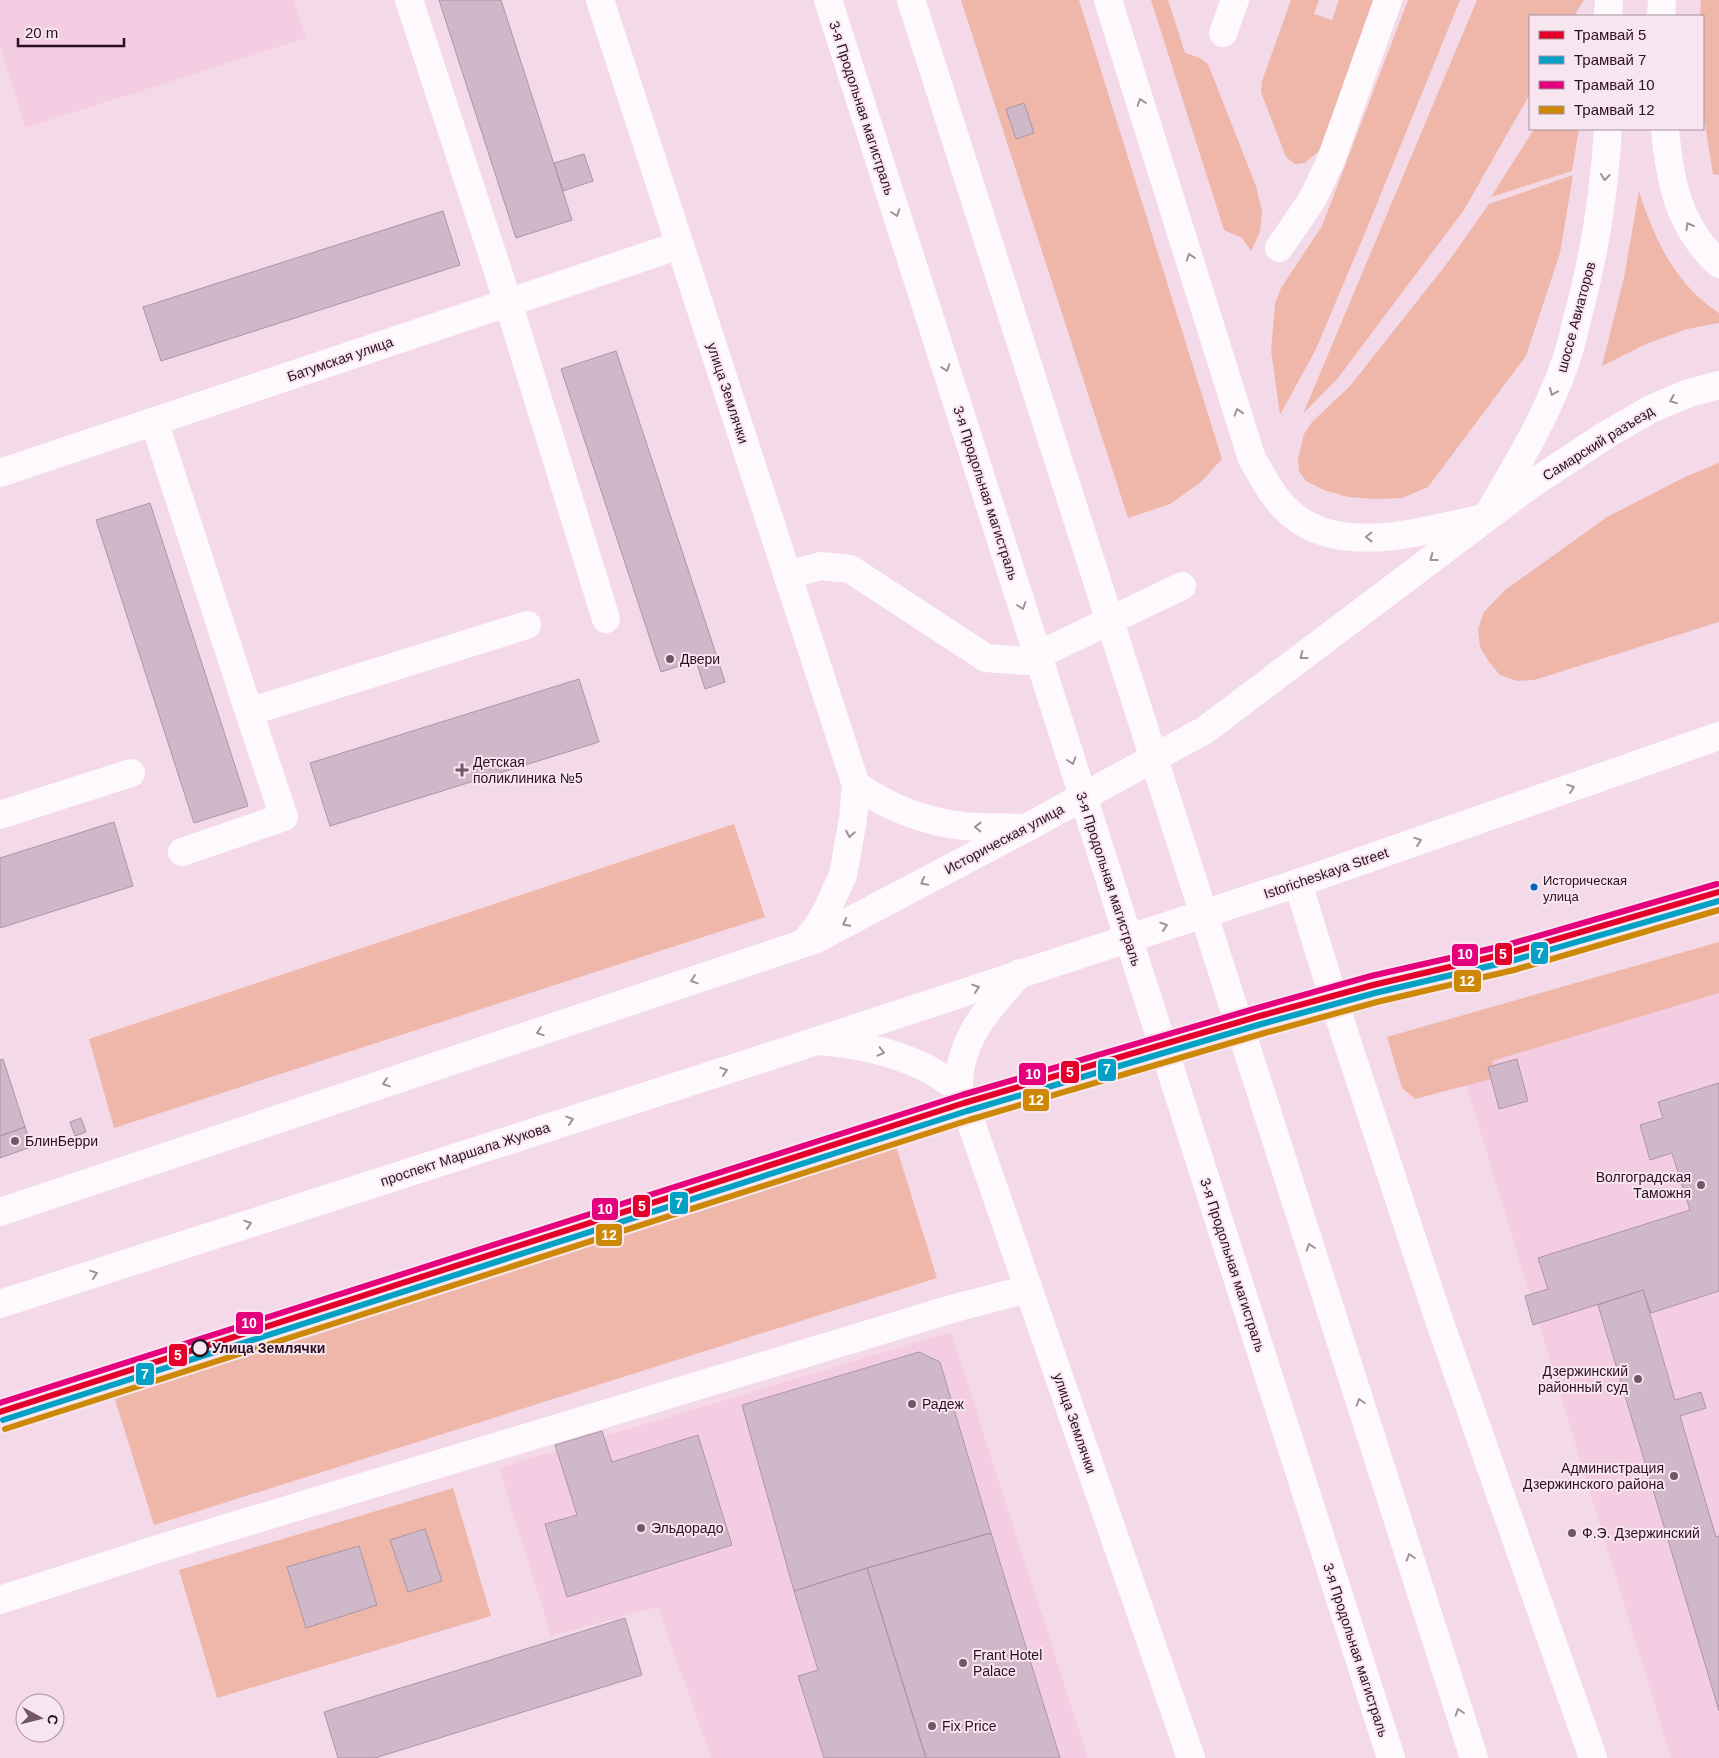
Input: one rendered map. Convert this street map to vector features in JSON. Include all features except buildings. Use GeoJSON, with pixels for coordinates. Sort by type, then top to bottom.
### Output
{"type":"FeatureCollection","features":[{"type":"Feature","properties":{"kind":"main road"},"geometry":{"type":"LineString","coordinates":[[409,0],[508,302],[606,619]]}},
{"type":"Feature","properties":{"kind":"main road","name":"улица Землячки"},"geometry":{"type":"LineString","coordinates":[[600,0],[856,785]]}},
{"type":"Feature","properties":{"kind":"main road","name":"3-я Продольная магистраль"},"geometry":{"type":"LineString","coordinates":[[828,0],[1391,1758]]}},
{"type":"Feature","properties":{"kind":"main road"},"geometry":{"type":"LineString","coordinates":[[911,0],[1474,1758]]}},
{"type":"Feature","properties":{"kind":"main road"},"geometry":{"type":"LineString","coordinates":[[1108,0],[1252,459],[1276,498],[1288,512],[1301,522],[1318,532],[1336,536],[1368,538],[1400,536],[1486,518]]}},
{"type":"Feature","properties":{"kind":"main road"},"geometry":{"type":"LineString","coordinates":[[1223,33],[1235,0]]}},
{"type":"Feature","properties":{"kind":"main road"},"geometry":{"type":"LineString","coordinates":[[1279,248],[1312,200],[1331,160],[1388,0]]}},
{"type":"Feature","properties":{"kind":"main road"},"geometry":{"type":"LineString","coordinates":[[1608,15],[1609,0]]}},
{"type":"Feature","properties":{"kind":"main road"},"geometry":{"type":"LineString","coordinates":[[1662,0],[1662,15]]}},
{"type":"Feature","properties":{"kind":"main road","name":"шоссе Авиаторов"},"geometry":{"type":"LineString","coordinates":[[1486,518],[1535,433],[1565,363],[1591,266],[1600,220],[1606,175],[1608,130]]}},
{"type":"Feature","properties":{"kind":"main road"},"geometry":{"type":"LineString","coordinates":[[1665,130],[1669,167],[1676,196],[1688,224],[1702,247],[1719,264]]}},
{"type":"Feature","properties":{"kind":"main road","name":"Батумская улица"},"geometry":{"type":"LineString","coordinates":[[0,473],[680,245]]}},
{"type":"Feature","properties":{"kind":"main road","name":"Самарский разъезд"},"geometry":{"type":"LineString","coordinates":[[1486,518],[1530,486],[1651,409],[1689,393],[1719,385]]}},
{"type":"Feature","properties":{"kind":"main road"},"geometry":{"type":"LineString","coordinates":[[154,421],[284,817],[182,852]]}},
{"type":"Feature","properties":{"kind":"main road","name":"Историческая улица"},"geometry":{"type":"LineString","coordinates":[[804,943],[814,940],[1026,828],[1205,730],[1486,518]]}},
{"type":"Feature","properties":{"kind":"main road"},"geometry":{"type":"LineString","coordinates":[[787,575],[822,566],[850,569],[986,658],[1026,661],[1182,586]]}},
{"type":"Feature","properties":{"kind":"main road"},"geometry":{"type":"LineString","coordinates":[[249,712],[528,625]]}},
{"type":"Feature","properties":{"kind":"main road","name":"Istoricheskaya Street"},"geometry":{"type":"LineString","coordinates":[[930,1003],[1298,883],[1719,736]]}},
{"type":"Feature","properties":{"kind":"main road"},"geometry":{"type":"LineString","coordinates":[[0,815],[130,773]]}},
{"type":"Feature","properties":{"kind":"main road"},"geometry":{"type":"LineString","coordinates":[[0,1212],[804,943],[822,919],[843,875],[853,819],[856,785],[874,797],[907,813],[940,823],[966,827],[1026,828]]}},
{"type":"Feature","properties":{"kind":"main road"},"geometry":{"type":"LineString","coordinates":[[1298,883],[1346,1038],[1438,1317],[1593,1758]]}},
{"type":"Feature","properties":{"kind":"main road"},"geometry":{"type":"LineString","coordinates":[[816,1041],[837,1042],[904,1059],[937,1074],[959,1088],[961,1065],[970,1036],[990,1007],[1020,973]]}},
{"type":"Feature","properties":{"kind":"main road","name":"проспект Маршала Жукова"},"geometry":{"type":"LineString","coordinates":[[0,1304],[930,1003]]}},
{"type":"Feature","properties":{"kind":"main road","name":"улица Землячки"},"geometry":{"type":"LineString","coordinates":[[959,1088],[1191,1758]]}},
{"type":"Feature","properties":{"kind":"main road"},"geometry":{"type":"LineString","coordinates":[[0,1600],[202,1535],[955,1308],[1028,1289]]}},
{"type":"Feature","properties":{"kind":"shaded area"},"geometry":{"type":"Polygon","coordinates":[[[0,0],[294,0],[306,38],[25,128],[0,45],[0,0]]]}},
{"type":"Feature","properties":{"kind":"shaded area"},"geometry":{"type":"Polygon","coordinates":[[[961,0],[1079,0],[1222,459],[1200,483],[1170,504],[1128,518],[961,0]]]}},
{"type":"Feature","properties":{"kind":"shaded area"},"geometry":{"type":"Polygon","coordinates":[[[1151,0],[1168,0],[1185,53],[1200,58],[1208,64],[1256,186],[1262,212],[1260,232],[1251,251],[1242,238],[1224,230],[1151,0]]]}},
{"type":"Feature","properties":{"kind":"shaded area"},"geometry":{"type":"Polygon","coordinates":[[[1291,0],[1319,0],[1314,14],[1332,20],[1339,0],[1376,0],[1319,151],[1305,163],[1295,164],[1286,157],[1261,92],[1262,81],[1291,0]]]}},
{"type":"Feature","properties":{"kind":"shaded area"},"geometry":{"type":"Polygon","coordinates":[[[1408,0],[1460,0],[1316,349],[1280,415],[1271,350],[1275,304],[1281,288],[1322,226],[1408,0]]]}},
{"type":"Feature","properties":{"kind":"shaded area"},"geometry":{"type":"Polygon","coordinates":[[[1477,0],[1584,0],[1575,15],[1529,15],[1529,96],[1464,210],[1338,378],[1303,414],[1477,0]]]}},
{"type":"Feature","properties":{"kind":"shaded area"},"geometry":{"type":"Polygon","coordinates":[[[1701,0],[1719,0],[1719,175],[1713,174],[1704,118],[1704,15],[1700,15],[1701,0]]]}},
{"type":"Feature","properties":{"kind":"shaded area"},"geometry":{"type":"Polygon","coordinates":[[[1533,130],[1579,130],[1572,171],[1491,197],[1533,130]]]}},
{"type":"Feature","properties":{"kind":"shaded area"},"geometry":{"type":"Polygon","coordinates":[[[1573,175],[1560,253],[1526,356],[1428,487],[1402,498],[1374,499],[1348,497],[1324,490],[1306,481],[1299,471],[1298,458],[1304,434],[1312,422],[1350,386],[1448,262],[1489,204],[1573,175]]]}},
{"type":"Feature","properties":{"kind":"shaded area"},"geometry":{"type":"Polygon","coordinates":[[[1639,191],[1652,227],[1668,259],[1690,288],[1719,313],[1719,323],[1687,329],[1646,344],[1602,366],[1624,278],[1639,191]]]}},
{"type":"Feature","properties":{"kind":"shaded area"},"geometry":{"type":"Polygon","coordinates":[[[1719,463],[1719,622],[1534,680],[1517,681],[1500,675],[1480,647],[1478,629],[1484,612],[1505,590],[1607,517],[1687,476],[1719,463]]]}},
{"type":"Feature","properties":{"kind":"shaded area"},"geometry":{"type":"Polygon","coordinates":[[[734,824],[765,917],[114,1128],[89,1039],[734,824]]]}},
{"type":"Feature","properties":{"kind":"shaded area"},"geometry":{"type":"Polygon","coordinates":[[[1719,942],[1719,993],[1492,1061],[1495,1078],[1415,1099],[1402,1088],[1387,1037],[1719,942]]]}},
{"type":"Feature","properties":{"kind":"shaded area"},"geometry":{"type":"Polygon","coordinates":[[[1719,978],[1719,1758],[1671,1758],[1457,1055],[1719,978]]]}},
{"type":"Feature","properties":{"kind":"shaded area"},"geometry":{"type":"Polygon","coordinates":[[[896,1146],[937,1278],[154,1525],[113,1393],[896,1146]]]}},
{"type":"Feature","properties":{"kind":"shaded area"},"geometry":{"type":"Polygon","coordinates":[[[951,1332],[1088,1758],[711,1758],[658,1607],[551,1636],[499,1468],[951,1332]]]}},
{"type":"Feature","properties":{"kind":"shaded area"},"geometry":{"type":"Polygon","coordinates":[[[453,1488],[491,1616],[217,1698],[179,1570],[453,1488]]]}},
{"type":"Feature","properties":{"kind":"tram line","name":"10"},"geometry":{"type":"LineString","coordinates":[[0,1403],[962,1095],[1371,976],[1507,945],[1717,884]]}},
{"type":"Feature","properties":{"kind":"tram line","name":"5"},"geometry":{"type":"LineString","coordinates":[[0,1412],[964,1103],[1256,1017],[1373,985],[1509,953],[1719,892]]}},
{"type":"Feature","properties":{"kind":"tram line","name":"7"},"geometry":{"type":"LineString","coordinates":[[3,1420],[967,1111],[1258,1025],[1375,993],[1511,961],[1719,901]]}},
{"type":"Feature","properties":{"kind":"tram line","name":"12"},"geometry":{"type":"LineString","coordinates":[[5,1429],[969,1120],[1261,1034],[1377,1002],[1514,970],[1719,910]]}},
{"type":"Feature","properties":{"kind":"place","name":"Двери"},"geometry":{"type":"Point","coordinates":[670,659]}},
{"type":"Feature","properties":{"kind":"place","name":"Детская поликлиника №5"},"geometry":{"type":"Point","coordinates":[462,770]}},
{"type":"Feature","properties":{"kind":"place","name":"Историческая улица"},"geometry":{"type":"Point","coordinates":[1534,887]}},
{"type":"Feature","properties":{"kind":"place","name":"БлинБерри"},"geometry":{"type":"Point","coordinates":[15,1141]}},
{"type":"Feature","properties":{"kind":"place","name":"Волгоградская Таможня"},"geometry":{"type":"Point","coordinates":[1701,1185]}},
{"type":"Feature","properties":{"kind":"place","name":"Улица Землячки"},"geometry":{"type":"Point","coordinates":[200,1348]}},
{"type":"Feature","properties":{"kind":"place","name":"Дзержинский районный суд"},"geometry":{"type":"Point","coordinates":[1638,1379]}},
{"type":"Feature","properties":{"kind":"place","name":"Радеж"},"geometry":{"type":"Point","coordinates":[912,1404]}},
{"type":"Feature","properties":{"kind":"place","name":"Администрация Дзержинского района"},"geometry":{"type":"Point","coordinates":[1674,1476]}},
{"type":"Feature","properties":{"kind":"place","name":"Эльдорадо"},"geometry":{"type":"Point","coordinates":[641,1528]}},
{"type":"Feature","properties":{"kind":"place","name":"Ф.Э. Дзержинский"},"geometry":{"type":"Point","coordinates":[1572,1533]}},
{"type":"Feature","properties":{"kind":"place","name":"Frant Hotel Palace"},"geometry":{"type":"Point","coordinates":[963,1663]}},
{"type":"Feature","properties":{"kind":"place","name":"Fix Price"},"geometry":{"type":"Point","coordinates":[932,1726]}}]}
